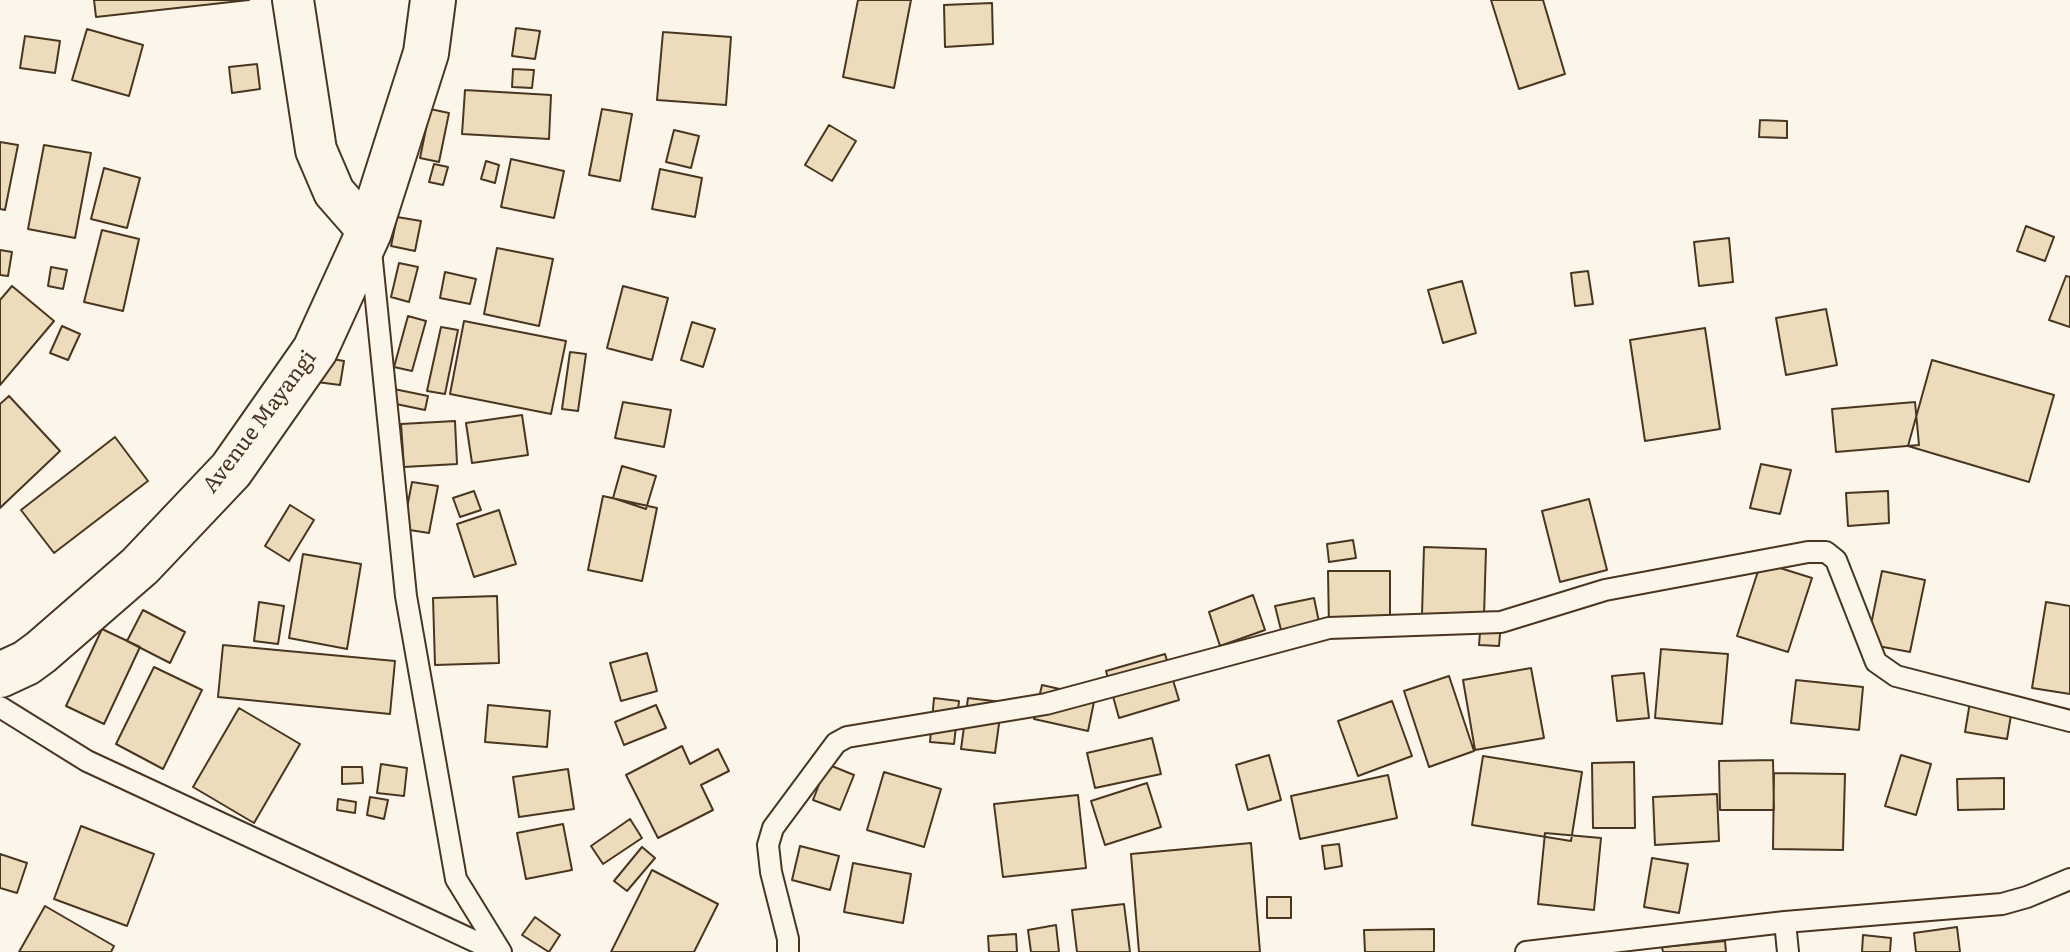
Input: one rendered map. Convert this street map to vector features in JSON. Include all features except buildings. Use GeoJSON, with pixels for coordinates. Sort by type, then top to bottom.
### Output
{"type":"FeatureCollection","features":[{"type":"Feature","properties":{"kind":"street"},"geometry":{"type":"LineString","coordinates":[[293,0],[316,150],[334,192],[369,232]]}},
{"type":"Feature","properties":{"kind":"street","name":"Avenue Mayangi"},"geometry":{"type":"LineString","coordinates":[[0,675],[41,652],[140,566],[231,470],[315,350],[369,232],[426,53],[433,0]]}},
{"type":"Feature","properties":{"kind":"lane"},"geometry":{"type":"LineString","coordinates":[[369,232],[406,596],[456,879],[500,952]]}},
{"type":"Feature","properties":{"kind":"lane"},"geometry":{"type":"LineString","coordinates":[[788,952],[768,845],[773,828],[836,743],[847,737],[1046,704],[1329,628],[1501,622],[1605,590],[1808,552],[1826,552],[1836,560],[1876,662],[1896,676],[2070,721]]}},
{"type":"Feature","properties":{"kind":"lane"},"geometry":{"type":"LineString","coordinates":[[0,707],[87,761],[500,952]]}},
{"type":"Feature","properties":{"kind":"lane"},"geometry":{"type":"LineString","coordinates":[[1526,952],[1785,922],[2002,904],[2070,879]]}},
{"type":"Feature","properties":{"kind":"lane"},"geometry":{"type":"LineString","coordinates":[[1785,922],[1788,952]]}}]}
